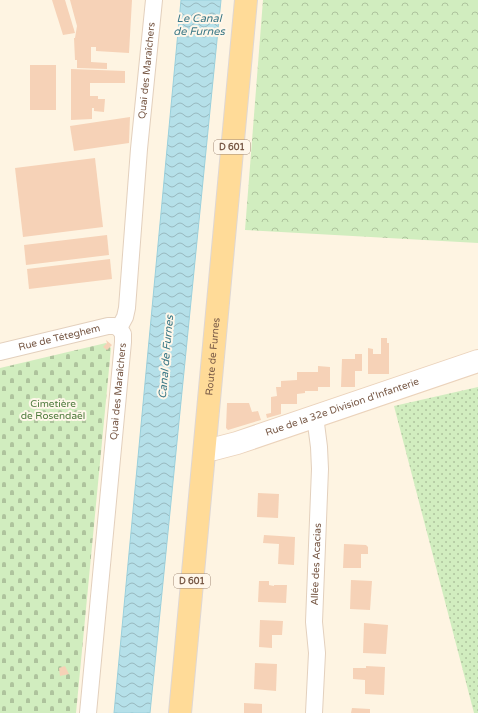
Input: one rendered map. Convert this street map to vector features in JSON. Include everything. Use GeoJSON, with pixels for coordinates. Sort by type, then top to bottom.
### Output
{"type":"FeatureCollection","features":[{"type":"Feature","properties":{"kind":"main road","name":"Route de Furnes"},"geometry":{"type":"LineString","coordinates":[[180,713],[246,0]]}},
{"type":"Feature","properties":{"kind":"main road","name":"Rue de la 32e Division d'Infanterie"},"geometry":{"type":"LineString","coordinates":[[205,450],[225,446],[478,361]]}},
{"type":"Feature","properties":{"kind":"street","name":"Quai des Maraîchers"},"geometry":{"type":"LineString","coordinates":[[88,713],[123,342],[123,334],[119,328],[126,312],[154,0]]}},
{"type":"Feature","properties":{"kind":"street","name":"Rue de Téteghem"},"geometry":{"type":"LineString","coordinates":[[0,352],[108,326],[119,328]]}},
{"type":"Feature","properties":{"kind":"street","name":"Allée des Acacias"},"geometry":{"type":"LineString","coordinates":[[314,713],[317,653],[314,622],[320,469],[320,447],[315,416]]}},
{"type":"Feature","properties":{"kind":"green space"},"geometry":{"type":"Polygon","coordinates":[[[263,0],[478,0],[478,243],[245,230],[263,0]]]}},
{"type":"Feature","properties":{"kind":"green space","name":"Cimetière de Rosendaël"},"geometry":{"type":"Polygon","coordinates":[[[106,343],[111,348],[76,713],[0,713],[0,368],[106,343]]]}},
{"type":"Feature","properties":{"kind":"green space"},"geometry":{"type":"Polygon","coordinates":[[[478,387],[478,713],[474,713],[394,406],[478,387]]]}},
{"type":"Feature","properties":{"kind":"water","name":"Le Canal de Furnes"},"geometry":{"type":"Polygon","coordinates":[[[181,0],[221,0],[150,713],[114,713],[181,0]]]}},
{"type":"Feature","properties":{"kind":"building"},"geometry":{"type":"Polygon","coordinates":[[[52,0],[65,0],[75,33],[63,35],[52,0]]]}},
{"type":"Feature","properties":{"kind":"building"},"geometry":{"type":"Polygon","coordinates":[[[70,0],[132,0],[129,53],[96,51],[96,47],[91,47],[91,62],[107,63],[107,69],[77,68],[74,38],[77,26],[70,0]]]}},
{"type":"Feature","properties":{"kind":"building"},"geometry":{"type":"Polygon","coordinates":[[[30,65],[56,65],[56,110],[30,110],[30,65]]]}},
{"type":"Feature","properties":{"kind":"building"},"geometry":{"type":"Polygon","coordinates":[[[71,69],[125,71],[125,83],[90,83],[90,96],[98,96],[98,99],[105,99],[104,112],[94,111],[94,108],[92,108],[92,119],[71,120],[71,69]]]}},
{"type":"Feature","properties":{"kind":"building"},"geometry":{"type":"Polygon","coordinates":[[[130,117],[129,143],[74,151],[70,126],[130,117]]]}},
{"type":"Feature","properties":{"kind":"building"},"geometry":{"type":"Polygon","coordinates":[[[95,158],[103,227],[23,237],[15,168],[95,158]]]}},
{"type":"Feature","properties":{"kind":"building"},"geometry":{"type":"Polygon","coordinates":[[[107,235],[109,255],[26,265],[24,245],[107,235]]]}},
{"type":"Feature","properties":{"kind":"building"},"geometry":{"type":"Polygon","coordinates":[[[110,259],[112,279],[29,289],[27,269],[110,259]]]}},
{"type":"Feature","properties":{"kind":"building"},"geometry":{"type":"Polygon","coordinates":[[[381,338],[387,338],[387,343],[389,343],[389,374],[368,374],[368,348],[373,349],[373,354],[381,354],[381,338]]]}},
{"type":"Feature","properties":{"kind":"building"},"geometry":{"type":"Polygon","coordinates":[[[106,340],[112,345],[107,350],[103,347],[107,343],[106,340]]]}},
{"type":"Feature","properties":{"kind":"building"},"geometry":{"type":"Polygon","coordinates":[[[355,354],[362,354],[362,371],[355,371],[355,387],[341,387],[342,359],[355,359],[355,354]]]}},
{"type":"Feature","properties":{"kind":"building"},"geometry":{"type":"Polygon","coordinates":[[[318,366],[330,367],[330,387],[318,387],[318,391],[305,391],[305,393],[297,394],[297,404],[281,404],[281,414],[267,418],[266,414],[271,413],[271,397],[277,396],[276,387],[281,387],[281,381],[297,380],[297,372],[318,372],[318,366]]]}},
{"type":"Feature","properties":{"kind":"building"},"geometry":{"type":"Polygon","coordinates":[[[227,403],[249,403],[252,412],[258,411],[261,420],[228,430],[226,428],[227,403]]]}},
{"type":"Feature","properties":{"kind":"building"},"geometry":{"type":"Polygon","coordinates":[[[258,493],[279,494],[278,518],[257,517],[258,493]]]}},
{"type":"Feature","properties":{"kind":"building"},"geometry":{"type":"Polygon","coordinates":[[[264,535],[295,537],[294,565],[278,564],[279,544],[263,543],[264,535]]]}},
{"type":"Feature","properties":{"kind":"building"},"geometry":{"type":"Polygon","coordinates":[[[344,544],[366,545],[368,547],[368,554],[361,554],[361,568],[343,568],[344,544]]]}},
{"type":"Feature","properties":{"kind":"building"},"geometry":{"type":"Polygon","coordinates":[[[351,580],[372,581],[370,610],[350,609],[351,580]]]}},
{"type":"Feature","properties":{"kind":"building"},"geometry":{"type":"Polygon","coordinates":[[[259,581],[269,581],[269,585],[274,586],[287,585],[286,603],[258,602],[259,581]]]}},
{"type":"Feature","properties":{"kind":"building"},"geometry":{"type":"Polygon","coordinates":[[[260,620],[283,621],[282,635],[272,635],[272,648],[259,647],[260,620]]]}},
{"type":"Feature","properties":{"kind":"building"},"geometry":{"type":"Polygon","coordinates":[[[364,623],[388,625],[386,654],[363,653],[364,623]]]}},
{"type":"Feature","properties":{"kind":"building"},"geometry":{"type":"Polygon","coordinates":[[[255,663],[277,664],[276,691],[254,689],[255,663]]]}},
{"type":"Feature","properties":{"kind":"building"},"geometry":{"type":"Polygon","coordinates":[[[65,666],[69,674],[60,676],[59,668],[65,666]]]}},
{"type":"Feature","properties":{"kind":"building"},"geometry":{"type":"Polygon","coordinates":[[[366,666],[385,667],[384,695],[365,694],[365,680],[353,679],[353,668],[366,668],[366,666]]]}},
{"type":"Feature","properties":{"kind":"building"},"geometry":{"type":"Polygon","coordinates":[[[244,703],[262,704],[262,713],[244,713],[244,703]]]}},
{"type":"Feature","properties":{"kind":"building"},"geometry":{"type":"Polygon","coordinates":[[[352,708],[370,709],[370,713],[351,713],[352,708]]]}},
{"type":"Feature","properties":{"kind":"water label","name":"Canal de Furnes"},"geometry":{"type":"Point","coordinates":[166,357]}}]}
